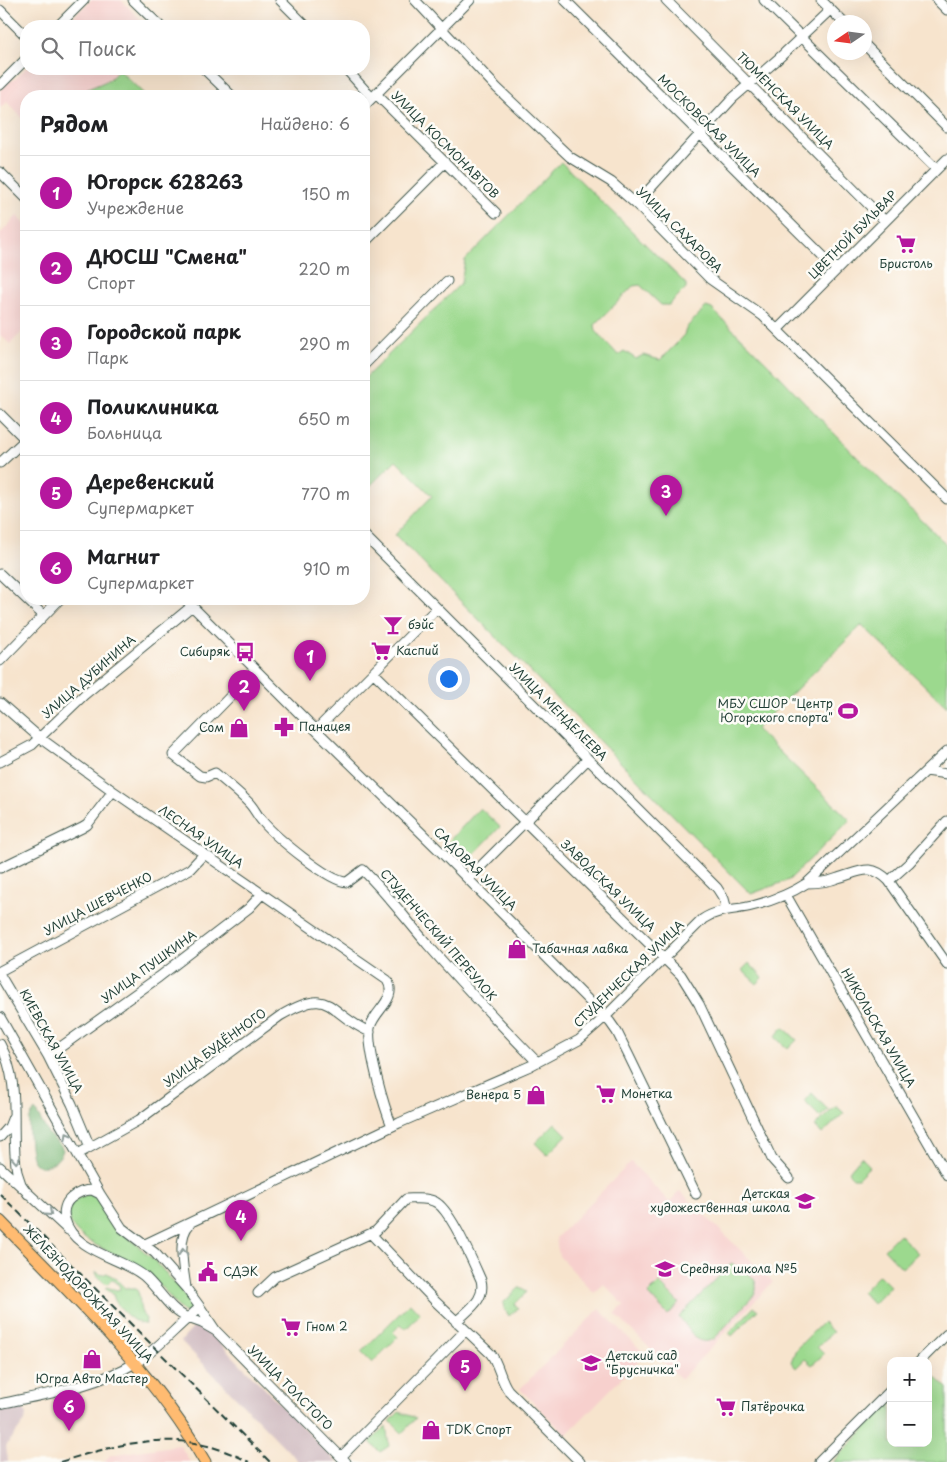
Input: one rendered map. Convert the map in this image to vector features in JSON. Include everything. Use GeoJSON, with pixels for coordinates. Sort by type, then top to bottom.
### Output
{"type":"FeatureCollection","features":[{"type":"Feature","properties":{"kind":"main road","name":"ЖЕЛЕЗНОДОРОЖНАЯ УЛИЦА"},"geometry":{"type":"LineString","coordinates":[[0,1221],[81,1303],[136,1363],[177,1417],[205,1462]]}},
{"type":"Feature","properties":{"kind":"street"},"geometry":{"type":"LineString","coordinates":[[64,20],[84,0]]}},
{"type":"Feature","properties":{"kind":"street"},"geometry":{"type":"LineString","coordinates":[[133,0],[154,20]]}},
{"type":"Feature","properties":{"kind":"street"},"geometry":{"type":"LineString","coordinates":[[280,0],[300,20]]}},
{"type":"Feature","properties":{"kind":"street","name":"УЛИЦА САХАРОВА"},"geometry":{"type":"LineString","coordinates":[[415,0],[498,88],[570,157],[611,182],[636,204],[710,278],[754,309],[947,499]]}},
{"type":"Feature","properties":{"kind":"street"},"geometry":{"type":"LineString","coordinates":[[370,100],[470,0]]}},
{"type":"Feature","properties":{"kind":"street","name":"МОСКОВСКАЯ УЛИЦА"},"geometry":{"type":"LineString","coordinates":[[565,0],[836,269]]}},
{"type":"Feature","properties":{"kind":"street","name":"ТЮМЕНСКАЯ УЛИЦА"},"geometry":{"type":"LineString","coordinates":[[666,0],[885,221]]}},
{"type":"Feature","properties":{"kind":"street"},"geometry":{"type":"LineString","coordinates":[[764,0],[936,170]]}},
{"type":"Feature","properties":{"kind":"street"},"geometry":{"type":"LineString","coordinates":[[821,0],[835,15]]}},
{"type":"Feature","properties":{"kind":"street"},"geometry":{"type":"LineString","coordinates":[[937,0],[947,10]]}},
{"type":"Feature","properties":{"kind":"street"},"geometry":{"type":"LineString","coordinates":[[0,10],[20,30]]}},
{"type":"Feature","properties":{"kind":"street"},"geometry":{"type":"LineString","coordinates":[[636,204],[733,98],[830,10]]}},
{"type":"Feature","properties":{"kind":"street"},"geometry":{"type":"LineString","coordinates":[[872,52],[947,127]]}},
{"type":"Feature","properties":{"kind":"street"},"geometry":{"type":"LineString","coordinates":[[0,85],[20,65]]}},
{"type":"Feature","properties":{"kind":"street"},"geometry":{"type":"LineString","coordinates":[[210,75],[226,90]]}},
{"type":"Feature","properties":{"kind":"street","name":"УЛИЦА КОСМОНАВТОВ"},"geometry":{"type":"LineString","coordinates":[[352,75],[368,90]]}},
{"type":"Feature","properties":{"kind":"street","name":"УЛИЦА КОСМОНАВТОВ"},"geometry":{"type":"LineString","coordinates":[[370,92],[445,162],[496,213]]}},
{"type":"Feature","properties":{"kind":"street","name":"ЦВЕТНОЙ БУЛЬВАР"},"geometry":{"type":"LineString","coordinates":[[777,330],[947,159]]}},
{"type":"Feature","properties":{"kind":"street"},"geometry":{"type":"LineString","coordinates":[[370,237],[445,162]]}},
{"type":"Feature","properties":{"kind":"street"},"geometry":{"type":"LineString","coordinates":[[0,172],[20,192]]}},
{"type":"Feature","properties":{"kind":"street"},"geometry":{"type":"LineString","coordinates":[[370,359],[447,282]]}},
{"type":"Feature","properties":{"kind":"street"},"geometry":{"type":"LineString","coordinates":[[0,414],[20,433]]}},
{"type":"Feature","properties":{"kind":"street"},"geometry":{"type":"LineString","coordinates":[[0,463],[20,445]]}},
{"type":"Feature","properties":{"kind":"street","name":"УЛИЦА МЕНДЕЛЕЕВА"},"geometry":{"type":"LineString","coordinates":[[370,541],[717,888],[724,899],[727,910]]}},
{"type":"Feature","properties":{"kind":"street"},"geometry":{"type":"LineString","coordinates":[[0,574],[20,594]]}},
{"type":"Feature","properties":{"kind":"street"},"geometry":{"type":"LineString","coordinates":[[32,605],[43,616]]}},
{"type":"Feature","properties":{"kind":"street"},"geometry":{"type":"LineString","coordinates":[[0,661],[54,605]]}},
{"type":"Feature","properties":{"kind":"street","name":"САДОВАЯ УЛИЦА"},"geometry":{"type":"LineString","coordinates":[[192,606],[605,1017],[617,1032],[696,1194]]}},
{"type":"Feature","properties":{"kind":"street","name":"УЛИЦА ДУБИНИНА"},"geometry":{"type":"LineString","coordinates":[[0,762],[32,745],[84,696],[192,606]]}},
{"type":"Feature","properties":{"kind":"street"},"geometry":{"type":"LineString","coordinates":[[316,730],[437,608]]}},
{"type":"Feature","properties":{"kind":"street","name":"СТУДЕНЧЕСКИЙ ПЕРЕУЛОК"},"geometry":{"type":"LineString","coordinates":[[256,670],[173,755],[200,776],[215,773],[249,802],[262,822],[282,840],[298,854],[336,880],[346,882],[363,870],[388,895],[468,990],[537,1062]]}},
{"type":"Feature","properties":{"kind":"street","name":"ЗАВОДСКАЯ УЛИЦА"},"geometry":{"type":"LineString","coordinates":[[374,673],[681,975],[693,993],[772,1159],[789,1178]]}},
{"type":"Feature","properties":{"kind":"street","name":"ЛЕСНАЯ УЛИЦА"},"geometry":{"type":"LineString","coordinates":[[0,703],[40,738],[113,791],[382,976],[389,983],[389,998],[374,1020],[370,1032]]}},
{"type":"Feature","properties":{"kind":"street","name":"СТУДЕНЧЕСКАЯ УЛИЦА"},"geometry":{"type":"LineString","coordinates":[[143,1245],[392,1126],[537,1062],[584,1036],[703,919],[714,913],[751,906],[786,894],[807,883],[947,751]]}},
{"type":"Feature","properties":{"kind":"street"},"geometry":{"type":"LineString","coordinates":[[468,879],[588,759]]}},
{"type":"Feature","properties":{"kind":"street"},"geometry":{"type":"LineString","coordinates":[[926,771],[947,774]]}},
{"type":"Feature","properties":{"kind":"street"},"geometry":{"type":"LineString","coordinates":[[0,868],[82,828],[90,821],[113,791]]}},
{"type":"Feature","properties":{"kind":"street"},"geometry":{"type":"LineString","coordinates":[[889,881],[910,863],[947,821]]}},
{"type":"Feature","properties":{"kind":"street","name":"УЛИЦА ШЕВЧЕНКО"},"geometry":{"type":"LineString","coordinates":[[0,970],[190,869],[204,854]]}},
{"type":"Feature","properties":{"kind":"street"},"geometry":{"type":"LineString","coordinates":[[807,883],[828,881],[862,870],[877,871],[889,881],[946,960]]}},
{"type":"Feature","properties":{"kind":"street","name":"УЛИЦА ПУШКИНА"},"geometry":{"type":"LineString","coordinates":[[48,1056],[174,965],[249,908],[262,894]]}},
{"type":"Feature","properties":{"kind":"street","name":"НИКОЛЬСКАЯ УЛИЦА"},"geometry":{"type":"LineString","coordinates":[[786,894],[947,1174]]}},
{"type":"Feature","properties":{"kind":"street","name":"КИЕВСКАЯ УЛИЦА"},"geometry":{"type":"LineString","coordinates":[[0,975],[48,1056],[72,1104],[90,1147]]}},
{"type":"Feature","properties":{"kind":"street","name":"УЛИЦА БУДЁННОГО"},"geometry":{"type":"LineString","coordinates":[[78,1154],[139,1120],[280,1016],[305,1003],[320,1001],[354,1024],[370,1032]]}},
{"type":"Feature","properties":{"kind":"street"},"geometry":{"type":"LineString","coordinates":[[2,1021],[100,1194],[122,1228],[154,1253],[186,1288],[216,1331]]}},
{"type":"Feature","properties":{"kind":"street"},"geometry":{"type":"LineString","coordinates":[[370,1032],[374,1062],[392,1126]]}},
{"type":"Feature","properties":{"kind":"street"},"geometry":{"type":"LineString","coordinates":[[0,1044],[11,1070],[15,1102],[16,1166],[21,1184],[28,1194]]}},
{"type":"Feature","properties":{"kind":"street"},"geometry":{"type":"LineString","coordinates":[[0,1137],[9,1127],[15,1102]]}},
{"type":"Feature","properties":{"kind":"street"},"geometry":{"type":"LineString","coordinates":[[0,1167],[70,1232],[96,1251],[143,1276],[181,1315],[216,1331]]}},
{"type":"Feature","properties":{"kind":"street"},"geometry":{"type":"LineString","coordinates":[[70,1232],[64,1215],[67,1202],[75,1195],[84,1191],[92,1190],[100,1194]]}},
{"type":"Feature","properties":{"kind":"street"},"geometry":{"type":"LineString","coordinates":[[258,1293],[275,1277],[371,1234],[380,1228],[406,1199],[430,1200],[438,1203],[459,1233],[481,1280],[482,1293],[480,1299],[456,1322]]}},
{"type":"Feature","properties":{"kind":"street"},"geometry":{"type":"LineString","coordinates":[[186,1288],[183,1236],[185,1229],[194,1221]]}},
{"type":"Feature","properties":{"kind":"street"},"geometry":{"type":"LineString","coordinates":[[371,1234],[456,1322],[494,1358],[508,1390],[580,1462]]}},
{"type":"Feature","properties":{"kind":"street"},"geometry":{"type":"LineString","coordinates":[[166,1337],[172,1328],[174,1318],[170,1305]]}},
{"type":"Feature","properties":{"kind":"street"},"geometry":{"type":"LineString","coordinates":[[0,1404],[92,1382],[136,1363],[200,1307]]}},
{"type":"Feature","properties":{"kind":"street","name":"УЛИЦА ТОЛСТОГО"},"geometry":{"type":"LineString","coordinates":[[216,1331],[344,1459]]}},
{"type":"Feature","properties":{"kind":"street"},"geometry":{"type":"LineString","coordinates":[[344,1459],[465,1331]]}},
{"type":"Feature","properties":{"kind":"street"},"geometry":{"type":"LineString","coordinates":[[924,1357],[947,1334]]}},
{"type":"Feature","properties":{"kind":"street"},"geometry":{"type":"LineString","coordinates":[[819,1462],[887,1394]]}},
{"type":"Feature","properties":{"kind":"shaded area"},"geometry":{"type":"Polygon","coordinates":[[[91,0],[121,0],[141,20],[70,20],[91,0]]]}},
{"type":"Feature","properties":{"kind":"shaded area"},"geometry":{"type":"Polygon","coordinates":[[[20,74],[124,75],[141,90],[20,90],[20,116],[7,102],[0,108],[0,90],[10,80],[14,80],[20,74]]]}},
{"type":"Feature","properties":{"kind":"shaded area"},"geometry":{"type":"Polygon","coordinates":[[[17,216],[20,219],[20,334],[10,344],[0,335],[0,234],[17,216]]]}},
{"type":"Feature","properties":{"kind":"shaded area","name":"Средняя школа №5"},"geometry":{"type":"Polygon","coordinates":[[[631,1162],[669,1202],[680,1191],[773,1282],[681,1379],[615,1314],[624,1305],[604,1284],[594,1293],[559,1256],[556,1238],[631,1162]]]}},
{"type":"Feature","properties":{"kind":"shaded area","name":"Детский сад \"Брусничка\""},"geometry":{"type":"Polygon","coordinates":[[[599,1309],[645,1354],[566,1435],[520,1389],[599,1309]]]}},
{"type":"Feature","properties":{"kind":"shaded area"},"geometry":{"type":"Polygon","coordinates":[[[194,1327],[206,1329],[337,1462],[299,1462],[181,1341],[194,1327]]]}},
{"type":"Feature","properties":{"kind":"shaded area"},"geometry":{"type":"Polygon","coordinates":[[[22,1405],[26,1415],[25,1421],[6,1446],[8,1462],[0,1462],[0,1410],[22,1405]]]}},
{"type":"Feature","properties":{"kind":"shaded area"},"geometry":{"type":"Polygon","coordinates":[[[180,1445],[190,1462],[104,1462],[110,1455],[180,1445]]]}},
{"type":"Feature","properties":{"kind":"green space"},"geometry":{"type":"Polygon","coordinates":[[[114,75],[124,75],[140,90],[87,90],[109,80],[114,75]]]}},
{"type":"Feature","properties":{"kind":"green space"},"geometry":{"type":"Polygon","coordinates":[[[561,162],[686,284],[686,288],[669,305],[661,305],[640,285],[633,286],[595,325],[596,331],[618,355],[624,351],[636,359],[643,355],[660,360],[683,337],[687,327],[706,307],[712,309],[771,367],[853,453],[947,545],[947,707],[862,625],[756,729],[850,820],[789,880],[751,894],[395,535],[432,496],[396,460],[370,486],[370,373],[461,283],[465,260],[561,162]]]}},
{"type":"Feature","properties":{"kind":"green space"},"geometry":{"type":"Polygon","coordinates":[[[480,808],[500,827],[467,861],[448,842],[480,808]]]}},
{"type":"Feature","properties":{"kind":"green space"},"geometry":{"type":"Polygon","coordinates":[[[749,963],[763,978],[757,984],[742,970],[749,963]]]}},
{"type":"Feature","properties":{"kind":"green space"},"geometry":{"type":"Polygon","coordinates":[[[783,1027],[797,1040],[788,1049],[775,1037],[783,1027]]]}},
{"type":"Feature","properties":{"kind":"green space"},"geometry":{"type":"Polygon","coordinates":[[[812,1093],[828,1110],[820,1117],[804,1101],[812,1093]]]}},
{"type":"Feature","properties":{"kind":"green space"},"geometry":{"type":"Polygon","coordinates":[[[836,1106],[844,1113],[822,1134],[815,1126],[836,1106]]]}},
{"type":"Feature","properties":{"kind":"green space"},"geometry":{"type":"Polygon","coordinates":[[[35,1110],[49,1135],[63,1150],[58,1159],[45,1166],[36,1164],[31,1153],[29,1120],[35,1110]]]}},
{"type":"Feature","properties":{"kind":"green space"},"geometry":{"type":"Polygon","coordinates":[[[555,1123],[567,1135],[547,1155],[535,1143],[555,1123]]]}},
{"type":"Feature","properties":{"kind":"green space"},"geometry":{"type":"Polygon","coordinates":[[[861,1157],[870,1166],[858,1178],[853,1178],[849,1174],[850,1170],[861,1157]]]}},
{"type":"Feature","properties":{"kind":"green space"},"geometry":{"type":"Polygon","coordinates":[[[89,1194],[96,1197],[116,1226],[156,1262],[191,1302],[190,1311],[186,1313],[182,1311],[143,1269],[97,1246],[75,1230],[69,1221],[70,1207],[76,1199],[89,1194]]]}},
{"type":"Feature","properties":{"kind":"green space"},"geometry":{"type":"Polygon","coordinates":[[[899,1234],[918,1253],[902,1268],[884,1249],[899,1234]]]}},
{"type":"Feature","properties":{"kind":"green space"},"geometry":{"type":"Polygon","coordinates":[[[732,1263],[753,1278],[756,1287],[755,1294],[714,1339],[702,1341],[697,1339],[679,1317],[732,1263]]]}},
{"type":"Feature","properties":{"kind":"green space"},"geometry":{"type":"Polygon","coordinates":[[[96,1272],[102,1275],[107,1273],[125,1288],[135,1288],[138,1291],[141,1310],[146,1319],[145,1324],[125,1314],[113,1294],[106,1289],[106,1287],[120,1289],[117,1283],[111,1280],[108,1284],[104,1282],[96,1272]]]}},
{"type":"Feature","properties":{"kind":"green space"},"geometry":{"type":"Polygon","coordinates":[[[879,1275],[890,1286],[873,1304],[862,1292],[879,1275]]]}},
{"type":"Feature","properties":{"kind":"green space"},"geometry":{"type":"Polygon","coordinates":[[[659,1283],[679,1303],[668,1315],[648,1294],[659,1283]]]}},
{"type":"Feature","properties":{"kind":"green space"},"geometry":{"type":"Polygon","coordinates":[[[519,1288],[527,1292],[515,1304],[518,1308],[509,1316],[503,1303],[519,1288]]]}},
{"type":"Feature","properties":{"kind":"green space"},"geometry":{"type":"Polygon","coordinates":[[[410,1303],[420,1314],[406,1329],[401,1324],[393,1332],[398,1337],[372,1363],[361,1352],[410,1303]]]}},
{"type":"Feature","properties":{"kind":"green space"},"geometry":{"type":"Polygon","coordinates":[[[754,1307],[758,1310],[732,1336],[729,1333],[754,1307]]]}},
{"type":"Feature","properties":{"kind":"green space"},"geometry":{"type":"Polygon","coordinates":[[[823,1322],[833,1332],[817,1347],[824,1354],[812,1365],[805,1359],[796,1368],[791,1362],[796,1349],[823,1322]]]}},
{"type":"Feature","properties":{"kind":"green space"},"geometry":{"type":"Polygon","coordinates":[[[932,1373],[947,1388],[947,1462],[833,1462],[887,1406],[887,1447],[932,1447],[932,1373]]]}},
{"type":"Feature","properties":{"kind":"green space"},"geometry":{"type":"Polygon","coordinates":[[[399,1412],[416,1418],[402,1433],[390,1421],[399,1412]]]}},
{"type":"Feature","properties":{"kind":"green space"},"geometry":{"type":"Polygon","coordinates":[[[386,1426],[389,1446],[380,1452],[370,1442],[386,1426]]]}},
{"type":"Feature","properties":{"kind":"railway"},"geometry":{"type":"LineString","coordinates":[[0,1194],[270,1462]]}},
{"type":"Feature","properties":{"kind":"railway"},"geometry":{"type":"LineString","coordinates":[[60,1462],[108,1448],[154,1441],[201,1444],[224,1451],[249,1462]]}},
{"type":"Feature","properties":{"kind":"place","name":"Бристоль"},"geometry":{"type":"Point","coordinates":[906,244]}},
{"type":"Feature","properties":{"kind":"place","name":"Городской парк"},"geometry":{"type":"Point","coordinates":[666,516]}},
{"type":"Feature","properties":{"kind":"place","name":"бэйс"},"geometry":{"type":"Point","coordinates":[393,625]}},
{"type":"Feature","properties":{"kind":"place","name":"Каспий"},"geometry":{"type":"Point","coordinates":[381,651]}},
{"type":"Feature","properties":{"kind":"place","name":"Сибиряк"},"geometry":{"type":"Point","coordinates":[245,652]}},
{"type":"Feature","properties":{"kind":"place","name":"Югорск 628263"},"geometry":{"type":"Point","coordinates":[310,681]}},
{"type":"Feature","properties":{"kind":"place","name":"ДЮСШ \"Смена\""},"geometry":{"type":"Point","coordinates":[244,711]}},
{"type":"Feature","properties":{"kind":"place","name":"МБУ СШОР \"Центр Югорского спорта\""},"geometry":{"type":"Point","coordinates":[848,711]}},
{"type":"Feature","properties":{"kind":"place","name":"Панацея"},"geometry":{"type":"Point","coordinates":[284,727]}},
{"type":"Feature","properties":{"kind":"place","name":"Сом"},"geometry":{"type":"Point","coordinates":[239,728]}},
{"type":"Feature","properties":{"kind":"place","name":"Табачная лавка"},"geometry":{"type":"Point","coordinates":[517,949]}},
{"type":"Feature","properties":{"kind":"place","name":"Монетка"},"geometry":{"type":"Point","coordinates":[606,1094]}},
{"type":"Feature","properties":{"kind":"place","name":"Венера 5"},"geometry":{"type":"Point","coordinates":[536,1095]}},
{"type":"Feature","properties":{"kind":"place","name":"Детская художественная школа"},"geometry":{"type":"Point","coordinates":[805,1201]}},
{"type":"Feature","properties":{"kind":"place","name":"Поликлиника"},"geometry":{"type":"Point","coordinates":[241,1241]}},
{"type":"Feature","properties":{"kind":"place","name":"Средняя школа №5"},"geometry":{"type":"Point","coordinates":[665,1269]}},
{"type":"Feature","properties":{"kind":"place","name":"СДЭК"},"geometry":{"type":"Point","coordinates":[208,1272]}},
{"type":"Feature","properties":{"kind":"place","name":"Гном 2"},"geometry":{"type":"Point","coordinates":[291,1327]}},
{"type":"Feature","properties":{"kind":"place","name":"Югра Авто Мастер"},"geometry":{"type":"Point","coordinates":[92,1359]}},
{"type":"Feature","properties":{"kind":"place","name":"Детский сад \"Брусничка\""},"geometry":{"type":"Point","coordinates":[591,1363]}},
{"type":"Feature","properties":{"kind":"place","name":"Деревенский"},"geometry":{"type":"Point","coordinates":[465,1391]}},
{"type":"Feature","properties":{"kind":"place","name":"Пятёрочка"},"geometry":{"type":"Point","coordinates":[726,1407]}},
{"type":"Feature","properties":{"kind":"place","name":"TDK Спорт"},"geometry":{"type":"Point","coordinates":[431,1430]}},
{"type":"Feature","properties":{"kind":"place","name":"Магнит"},"geometry":{"type":"Point","coordinates":[69,1431]}}]}
